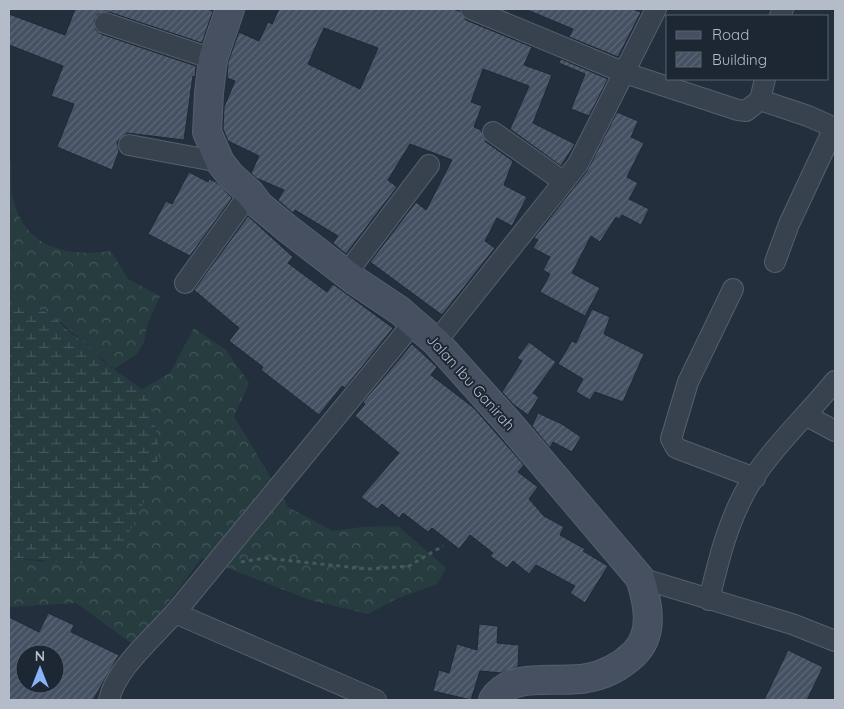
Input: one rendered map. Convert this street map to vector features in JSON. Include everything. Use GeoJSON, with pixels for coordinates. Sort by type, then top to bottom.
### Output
{"type":"FeatureCollection","features":[{"type":"Feature","properties":{"kind":"main road","name":"Jalan Ibu Ganirah"},"geometry":{"type":"LineString","coordinates":[[230,9],[213,59],[207,132],[220,162],[259,204],[288,229],[346,274],[414,322],[436,342],[507,421],[640,578],[648,604],[648,626],[641,647],[626,661],[608,673],[587,678],[513,684],[504,688],[493,700]]}},
{"type":"Feature","properties":{"kind":"street"},"geometry":{"type":"LineString","coordinates":[[471,9],[625,73],[738,110],[746,111],[760,100],[765,80]]}},
{"type":"Feature","properties":{"kind":"street"},"geometry":{"type":"LineString","coordinates":[[436,342],[578,164],[656,9]]}},
{"type":"Feature","properties":{"kind":"street"},"geometry":{"type":"LineString","coordinates":[[105,23],[213,59]]}},
{"type":"Feature","properties":{"kind":"street"},"geometry":{"type":"LineString","coordinates":[[760,100],[808,116],[834,128],[789,224],[775,262]]}},
{"type":"Feature","properties":{"kind":"street"},"geometry":{"type":"LineString","coordinates":[[493,132],[564,182]]}},
{"type":"Feature","properties":{"kind":"street"},"geometry":{"type":"LineString","coordinates":[[129,145],[220,162]]}},
{"type":"Feature","properties":{"kind":"street"},"geometry":{"type":"LineString","coordinates":[[346,274],[429,165]]}},
{"type":"Feature","properties":{"kind":"street"},"geometry":{"type":"LineString","coordinates":[[185,283],[250,193]]}},
{"type":"Feature","properties":{"kind":"street"},"geometry":{"type":"LineString","coordinates":[[733,289],[688,382],[671,439],[676,448],[755,478]]}},
{"type":"Feature","properties":{"kind":"street"},"geometry":{"type":"LineString","coordinates":[[109,700],[112,688],[132,661],[175,613],[414,322]]}},
{"type":"Feature","properties":{"kind":"street"},"geometry":{"type":"LineString","coordinates":[[709,600],[724,536],[744,493],[771,455],[807,416],[835,381]]}},
{"type":"Feature","properties":{"kind":"street"},"geometry":{"type":"LineString","coordinates":[[807,416],[835,431]]}},
{"type":"Feature","properties":{"kind":"street"},"geometry":{"type":"LineString","coordinates":[[640,578],[792,624],[835,641]]}},
{"type":"Feature","properties":{"kind":"street"},"geometry":{"type":"LineString","coordinates":[[175,613],[376,700]]}},
{"type":"Feature","properties":{"kind":"path"},"geometry":{"type":"LineString","coordinates":[[213,566],[265,558],[368,569],[409,566],[442,546]]}},
{"type":"Feature","properties":{"kind":"green space"},"geometry":{"type":"Polygon","coordinates":[[[9,157],[13,199],[19,216],[27,229],[37,239],[63,250],[78,252],[111,251],[128,279],[160,296],[147,326],[144,342],[137,354],[114,369],[53,315],[9,298],[9,157]]]}},
{"type":"Feature","properties":{"kind":"green space"},"geometry":{"type":"Polygon","coordinates":[[[9,298],[53,315],[105,363],[142,389],[151,404],[159,449],[157,465],[146,498],[124,543],[114,557],[79,564],[9,557],[9,298]]]}},
{"type":"Feature","properties":{"kind":"green space"},"geometry":{"type":"Polygon","coordinates":[[[194,328],[226,350],[249,383],[234,416],[288,507],[333,531],[362,527],[398,526],[446,568],[437,584],[396,599],[368,614],[310,600],[202,558],[135,646],[76,603],[9,607],[9,557],[43,562],[124,543],[159,449],[151,404],[142,389],[170,373],[194,328]]]}},
{"type":"Feature","properties":{"kind":"building"},"geometry":{"type":"Polygon","coordinates":[[[75,9],[207,9],[213,11],[202,43],[109,12],[98,14],[94,20],[96,30],[101,34],[196,66],[184,140],[127,133],[117,142],[119,151],[112,170],[57,147],[74,104],[51,96],[63,66],[9,45],[9,14],[65,35],[75,9]]]}},
{"type":"Feature","properties":{"kind":"building"},"geometry":{"type":"Polygon","coordinates":[[[279,9],[452,9],[460,11],[466,20],[532,47],[524,65],[552,75],[533,123],[575,144],[561,166],[510,129],[529,86],[483,69],[471,102],[482,106],[474,127],[481,130],[486,142],[513,161],[504,185],[527,197],[512,226],[497,218],[485,241],[495,248],[442,315],[370,262],[416,202],[426,210],[452,160],[410,144],[388,180],[397,187],[346,254],[333,243],[338,236],[295,210],[293,213],[278,200],[284,190],[256,178],[251,173],[259,156],[228,141],[223,129],[224,107],[235,81],[227,78],[228,62],[239,32],[259,41],[268,22],[272,24],[279,9]],[[324,28],[308,64],[360,89],[378,48],[324,28]]]}},
{"type":"Feature","properties":{"kind":"building"},"geometry":{"type":"Polygon","coordinates":[[[525,9],[632,9],[641,12],[618,57],[569,37],[573,29],[525,9]]]}},
{"type":"Feature","properties":{"kind":"building"},"geometry":{"type":"Polygon","coordinates":[[[561,59],[608,79],[589,116],[571,109],[585,74],[559,63],[561,59]]]}},
{"type":"Feature","properties":{"kind":"building"},"geometry":{"type":"Polygon","coordinates":[[[617,112],[638,121],[631,137],[644,143],[627,177],[638,183],[629,199],[649,209],[641,225],[622,215],[619,219],[616,217],[600,242],[591,236],[572,273],[600,288],[585,316],[540,292],[550,274],[543,270],[550,257],[533,248],[538,240],[534,238],[587,171],[617,112]]]}},
{"type":"Feature","properties":{"kind":"building"},"geometry":{"type":"Polygon","coordinates":[[[189,172],[208,182],[209,179],[216,182],[232,198],[190,256],[148,234],[166,201],[172,204],[189,172]]]}},
{"type":"Feature","properties":{"kind":"building"},"geometry":{"type":"Polygon","coordinates":[[[248,216],[293,257],[288,263],[327,292],[333,284],[393,328],[345,388],[342,386],[319,415],[261,370],[263,367],[229,341],[239,328],[194,290],[248,216]]]}},
{"type":"Feature","properties":{"kind":"building"},"geometry":{"type":"Polygon","coordinates":[[[592,309],[610,317],[604,334],[644,354],[623,402],[595,392],[590,400],[576,392],[583,379],[558,364],[572,341],[576,343],[592,309]]]}},
{"type":"Feature","properties":{"kind":"building"},"geometry":{"type":"Polygon","coordinates":[[[529,342],[556,362],[533,393],[539,397],[528,415],[514,405],[502,392],[522,361],[517,358],[529,342]]]}},
{"type":"Feature","properties":{"kind":"building"},"geometry":{"type":"Polygon","coordinates":[[[412,344],[437,367],[431,375],[474,408],[524,465],[518,472],[538,487],[529,499],[544,516],[564,527],[560,535],[585,549],[583,551],[608,566],[585,603],[570,593],[575,586],[536,565],[529,574],[513,561],[507,568],[490,556],[493,553],[470,535],[459,549],[432,528],[428,532],[403,513],[399,518],[382,504],[377,509],[361,497],[399,453],[355,416],[365,404],[363,402],[412,344]]]}},
{"type":"Feature","properties":{"kind":"building"},"geometry":{"type":"Polygon","coordinates":[[[538,413],[562,424],[581,437],[572,452],[553,442],[550,448],[532,426],[538,413]]]}},
{"type":"Feature","properties":{"kind":"building"},"geometry":{"type":"Polygon","coordinates":[[[48,613],[74,625],[71,632],[119,655],[93,700],[9,700],[9,617],[39,632],[48,613]]]}},
{"type":"Feature","properties":{"kind":"building"},"geometry":{"type":"Polygon","coordinates":[[[479,624],[498,626],[497,643],[519,645],[518,667],[501,673],[480,671],[471,700],[433,691],[439,670],[449,673],[457,644],[477,650],[479,624]]]}},
{"type":"Feature","properties":{"kind":"building"},"geometry":{"type":"Polygon","coordinates":[[[788,650],[823,667],[807,700],[764,700],[788,650]]]}}]}
